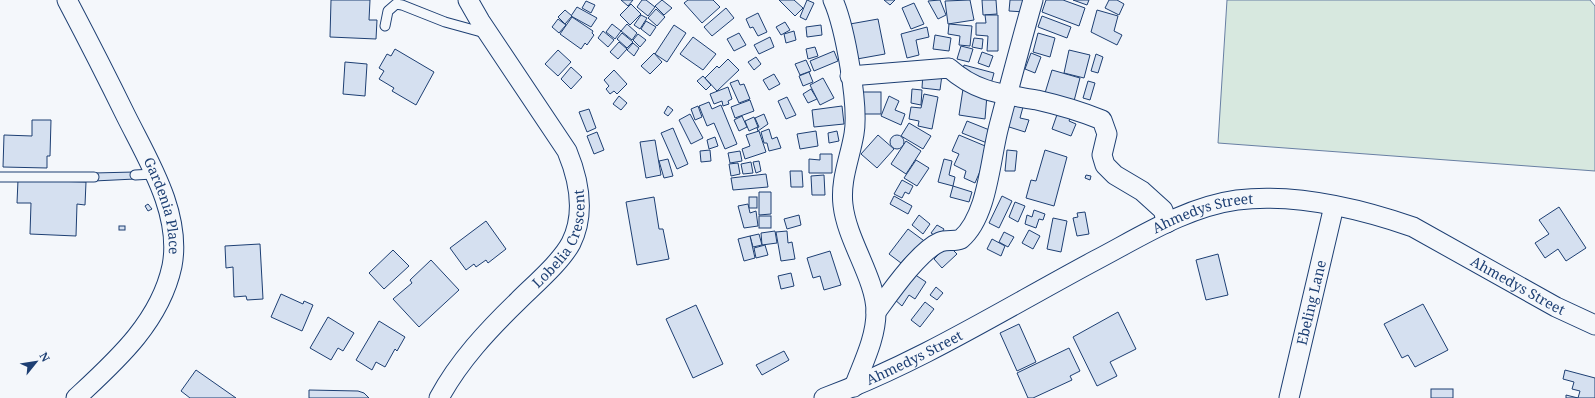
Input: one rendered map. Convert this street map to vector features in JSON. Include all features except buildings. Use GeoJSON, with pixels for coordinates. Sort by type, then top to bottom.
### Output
{"type":"FeatureCollection","features":[{"type":"Feature","properties":{"kind":"street","name":"Gardenia Place"},"geometry":{"type":"LineString","coordinates":[[66,0],[103,68],[154,174],[169,216],[174,242],[172,266],[164,290],[151,317],[133,342],[76,398]]}},
{"type":"Feature","properties":{"kind":"street","name":"Lobelia Crescent"},"geometry":{"type":"LineString","coordinates":[[439,398],[471,350],[546,274],[571,243],[576,229],[580,205],[575,169],[567,151],[488,34],[468,0]]}},
{"type":"Feature","properties":{"kind":"street"},"geometry":{"type":"LineString","coordinates":[[833,0],[841,22],[855,119],[854,134],[842,184],[845,221],[873,294],[876,312],[870,344],[854,387]]}},
{"type":"Feature","properties":{"kind":"street"},"geometry":{"type":"LineString","coordinates":[[876,312],[899,280],[932,246],[942,241],[961,239],[971,228],[982,205],[999,126],[1033,0]]}},
{"type":"Feature","properties":{"kind":"street"},"geometry":{"type":"LineString","coordinates":[[850,76],[949,68],[972,85],[1008,97],[1036,100],[1077,110],[1102,120],[1107,134],[1102,154],[1105,165],[1115,175],[1142,192],[1164,210],[1167,223]]}},
{"type":"Feature","properties":{"kind":"street","name":"Ahmedys Street"},"geometry":{"type":"LineString","coordinates":[[824,398],[854,387],[913,359],[1167,223],[1196,211],[1242,200],[1261,198],[1301,200],[1334,206],[1390,219],[1413,227],[1556,307],[1595,325]]}},
{"type":"Feature","properties":{"kind":"street","name":"Ebeling Lane"},"geometry":{"type":"LineString","coordinates":[[1289,398],[1334,206]]}},
{"type":"Feature","properties":{"kind":"lane"},"geometry":{"type":"LineString","coordinates":[[385,26],[388,11],[396,4],[445,22],[488,34]]}},
{"type":"Feature","properties":{"kind":"lane"},"geometry":{"type":"LineString","coordinates":[[134,175],[154,174]]}},
{"type":"Feature","properties":{"kind":"lane"},"geometry":{"type":"LineString","coordinates":[[0,177],[94,177]]}},
{"type":"Feature","properties":{"kind":"shaded area"},"geometry":{"type":"Polygon","coordinates":[[[1227,0],[1590,0],[1595,6],[1595,171],[1218,143],[1227,0]]]}}]}
